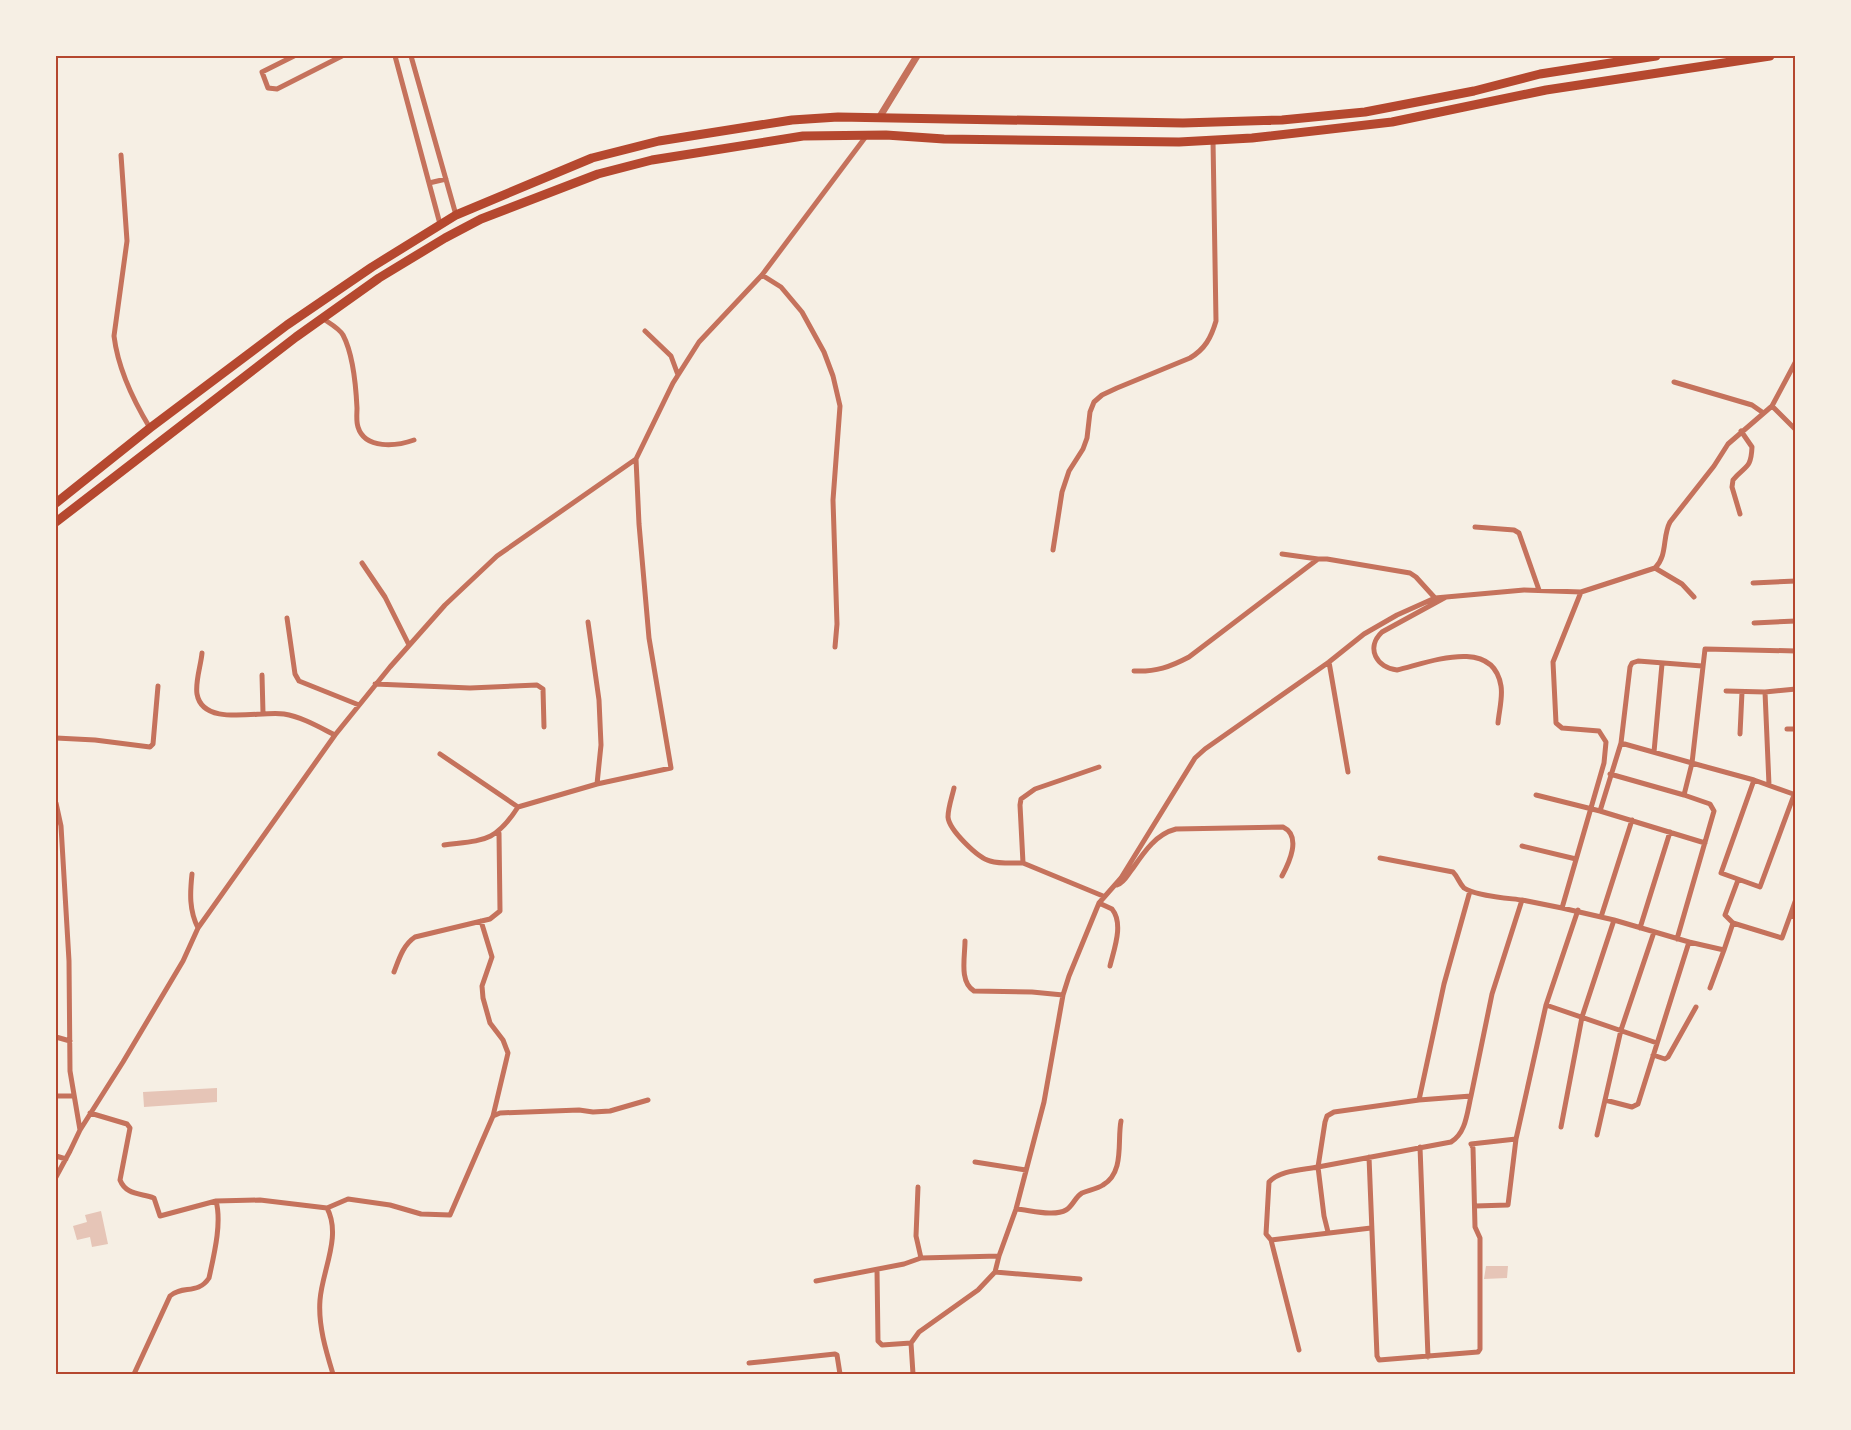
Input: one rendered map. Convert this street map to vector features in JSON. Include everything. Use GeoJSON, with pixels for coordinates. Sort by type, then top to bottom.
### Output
{"type":"FeatureCollection","features":[{"type":"Feature","properties":{"kind":"highway"},"geometry":{"type":"LineString","coordinates":[[56,503],[150,428],[287,325],[372,267],[456,215],[592,158],[659,141],[792,120],[879,118],[1183,123],[1294,119],[1376,110],[1474,91],[1540,74],[1656,56]]}},
{"type":"Feature","properties":{"kind":"highway"},"geometry":{"type":"LineString","coordinates":[[56,522],[296,337],[379,278],[481,219],[598,174],[652,160],[804,136],[867,135],[1179,142],[1252,138],[1392,122],[1546,90],[1770,56]]}},
{"type":"Feature","properties":{"kind":"highway"},"geometry":{"type":"LineString","coordinates":[[986,139],[988,120]]}},
{"type":"Feature","properties":{"kind":"highway"},"geometry":{"type":"LineString","coordinates":[[555,172],[562,186]]}},
{"type":"Feature","properties":{"kind":"highway"},"geometry":{"type":"LineString","coordinates":[[287,325],[296,337]]}},
{"type":"Feature","properties":{"kind":"street"},"geometry":{"type":"LineString","coordinates":[[294,56],[262,72],[268,88],[277,89],[342,56]]}},
{"type":"Feature","properties":{"kind":"street"},"geometry":{"type":"LineString","coordinates":[[395,56],[440,224]]}},
{"type":"Feature","properties":{"kind":"street"},"geometry":{"type":"LineString","coordinates":[[411,56],[456,215]]}},
{"type":"Feature","properties":{"kind":"street"},"geometry":{"type":"LineString","coordinates":[[879,118],[917,56]]}},
{"type":"Feature","properties":{"kind":"street"},"geometry":{"type":"LineString","coordinates":[[56,1177],[80,1130],[183,961],[198,928],[335,735],[408,645],[445,605],[497,556],[636,459],[678,375],[699,342],[762,275],[867,135]]}},
{"type":"Feature","properties":{"kind":"street"},"geometry":{"type":"LineString","coordinates":[[1053,549],[1062,492],[1069,471],[1087,438],[1089,412],[1094,402],[1102,395],[1117,388],[1190,358],[1201,351],[1213,332],[1216,321],[1213,140]]}},
{"type":"Feature","properties":{"kind":"street"},"geometry":{"type":"LineString","coordinates":[[121,155],[127,241],[114,336],[116,350],[127,383],[150,428]]}},
{"type":"Feature","properties":{"kind":"street"},"geometry":{"type":"LineString","coordinates":[[429,183],[446,178]]}},
{"type":"Feature","properties":{"kind":"street"},"geometry":{"type":"LineString","coordinates":[[762,275],[781,287],[802,312],[824,352],[833,376],[840,406],[833,500],[837,624],[835,647]]}},
{"type":"Feature","properties":{"kind":"street"},"geometry":{"type":"LineString","coordinates":[[322,318],[342,332],[347,345],[354,382],[357,424],[364,437],[369,441],[399,446],[414,440]]}},
{"type":"Feature","properties":{"kind":"street"},"geometry":{"type":"LineString","coordinates":[[645,331],[671,356],[678,375]]}},
{"type":"Feature","properties":{"kind":"street"},"geometry":{"type":"LineString","coordinates":[[913,1374],[911,1343],[919,1332],[978,1290],[995,1272],[1016,1209],[1044,1102],[1063,995],[1099,903],[1103,896],[1115,886],[1195,758],[1329,663],[1364,634],[1435,598],[1502,591],[1581,592],[1655,568],[1662,560],[1670,522],[1714,466],[1728,444],[1762,412],[1772,406],[1796,361]]}},
{"type":"Feature","properties":{"kind":"street"},"geometry":{"type":"LineString","coordinates":[[1674,382],[1752,405],[1762,412]]}},
{"type":"Feature","properties":{"kind":"street"},"geometry":{"type":"LineString","coordinates":[[1772,406],[1796,430]]}},
{"type":"Feature","properties":{"kind":"street"},"geometry":{"type":"LineString","coordinates":[[1740,514],[1732,480],[1750,463],[1752,447],[1741,431]]}},
{"type":"Feature","properties":{"kind":"street"},"geometry":{"type":"LineString","coordinates":[[444,845],[476,841],[499,832],[518,807],[597,784],[671,768],[649,638],[636,459]]}},
{"type":"Feature","properties":{"kind":"street"},"geometry":{"type":"LineString","coordinates":[[1474,526],[1514,530],[1519,533],[1539,590]]}},
{"type":"Feature","properties":{"kind":"street"},"geometry":{"type":"LineString","coordinates":[[1282,554],[1410,573],[1435,598]]}},
{"type":"Feature","properties":{"kind":"street"},"geometry":{"type":"LineString","coordinates":[[1134,671],[1150,672],[1166,669],[1189,657],[1318,559]]}},
{"type":"Feature","properties":{"kind":"street"},"geometry":{"type":"LineString","coordinates":[[362,563],[385,597],[408,645]]}},
{"type":"Feature","properties":{"kind":"street"},"geometry":{"type":"LineString","coordinates":[[1655,568],[1682,584],[1694,597]]}},
{"type":"Feature","properties":{"kind":"street"},"geometry":{"type":"LineString","coordinates":[[1753,584],[1796,582]]}},
{"type":"Feature","properties":{"kind":"street"},"geometry":{"type":"LineString","coordinates":[[1562,908],[1604,763],[1606,742],[1603,735],[1596,730],[1562,728],[1556,723],[1553,662],[1581,592]]}},
{"type":"Feature","properties":{"kind":"street"},"geometry":{"type":"LineString","coordinates":[[1448,596],[1382,632],[1375,639],[1373,648],[1376,656],[1380,663],[1388,669],[1397,670],[1457,655],[1474,656],[1488,663],[1496,672],[1501,687],[1498,723]]}},
{"type":"Feature","properties":{"kind":"street"},"geometry":{"type":"LineString","coordinates":[[287,618],[295,674],[299,681],[359,705]]}},
{"type":"Feature","properties":{"kind":"street"},"geometry":{"type":"LineString","coordinates":[[1754,623],[1796,621]]}},
{"type":"Feature","properties":{"kind":"street"},"geometry":{"type":"LineString","coordinates":[[588,622],[599,700],[601,745],[597,784]]}},
{"type":"Feature","properties":{"kind":"street"},"geometry":{"type":"LineString","coordinates":[[1684,795],[1692,764],[1705,649],[1796,651]]}},
{"type":"Feature","properties":{"kind":"street"},"geometry":{"type":"LineString","coordinates":[[202,653],[197,692],[203,706],[228,716],[263,713],[294,716],[335,735]]}},
{"type":"Feature","properties":{"kind":"street"},"geometry":{"type":"LineString","coordinates":[[1600,811],[1621,743],[1632,663],[1638,661],[1702,666]]}},
{"type":"Feature","properties":{"kind":"street"},"geometry":{"type":"LineString","coordinates":[[1329,663],[1348,772]]}},
{"type":"Feature","properties":{"kind":"street"},"geometry":{"type":"LineString","coordinates":[[1654,752],[1662,664]]}},
{"type":"Feature","properties":{"kind":"street"},"geometry":{"type":"LineString","coordinates":[[262,675],[263,713]]}},
{"type":"Feature","properties":{"kind":"street"},"geometry":{"type":"LineString","coordinates":[[375,684],[470,688],[537,685],[543,689],[544,727]]}},
{"type":"Feature","properties":{"kind":"street"},"geometry":{"type":"LineString","coordinates":[[56,738],[152,746],[158,686]]}},
{"type":"Feature","properties":{"kind":"street"},"geometry":{"type":"LineString","coordinates":[[1726,691],[1765,692],[1796,689]]}},
{"type":"Feature","properties":{"kind":"street"},"geometry":{"type":"LineString","coordinates":[[1740,734],[1742,692]]}},
{"type":"Feature","properties":{"kind":"street"},"geometry":{"type":"LineString","coordinates":[[1765,692],[1769,785]]}},
{"type":"Feature","properties":{"kind":"street"},"geometry":{"type":"LineString","coordinates":[[1787,729],[1796,729]]}},
{"type":"Feature","properties":{"kind":"street"},"geometry":{"type":"LineString","coordinates":[[1621,743],[1754,780],[1795,795],[1760,887],[1721,873],[1754,780]]}},
{"type":"Feature","properties":{"kind":"street"},"geometry":{"type":"LineString","coordinates":[[440,754],[518,807]]}},
{"type":"Feature","properties":{"kind":"street"},"geometry":{"type":"LineString","coordinates":[[1023,862],[1021,799],[1035,789],[1099,767]]}},
{"type":"Feature","properties":{"kind":"street"},"geometry":{"type":"LineString","coordinates":[[1610,774],[1684,795],[1713,807],[1714,811],[1677,939]]}},
{"type":"Feature","properties":{"kind":"street"},"geometry":{"type":"LineString","coordinates":[[954,788],[948,815],[949,821],[979,857],[988,861],[1023,862],[1103,896]]}},
{"type":"Feature","properties":{"kind":"street"},"geometry":{"type":"LineString","coordinates":[[1536,795],[1632,820],[1705,843]]}},
{"type":"Feature","properties":{"kind":"street"},"geometry":{"type":"LineString","coordinates":[[56,803],[61,826],[65,882],[69,961],[70,1071],[80,1130]]}},
{"type":"Feature","properties":{"kind":"street"},"geometry":{"type":"LineString","coordinates":[[1601,916],[1632,820]]}},
{"type":"Feature","properties":{"kind":"street"},"geometry":{"type":"LineString","coordinates":[[1115,886],[1125,880],[1148,846],[1168,831],[1176,829],[1283,827],[1288,830],[1293,840],[1290,862],[1282,876]]}},
{"type":"Feature","properties":{"kind":"street"},"geometry":{"type":"LineString","coordinates":[[394,972],[403,950],[409,941],[416,937],[490,919],[496,915],[502,906],[499,832]]}},
{"type":"Feature","properties":{"kind":"street"},"geometry":{"type":"LineString","coordinates":[[1640,928],[1670,832]]}},
{"type":"Feature","properties":{"kind":"street"},"geometry":{"type":"LineString","coordinates":[[1522,846],[1576,859]]}},
{"type":"Feature","properties":{"kind":"street"},"geometry":{"type":"LineString","coordinates":[[1380,858],[1456,874],[1462,886],[1470,891],[1578,910],[1677,939],[1724,950]]}},
{"type":"Feature","properties":{"kind":"street"},"geometry":{"type":"LineString","coordinates":[[192,874],[190,897],[193,918],[198,928]]}},
{"type":"Feature","properties":{"kind":"street"},"geometry":{"type":"LineString","coordinates":[[1738,880],[1725,915],[1734,923],[1782,938],[1793,916],[1796,899]]}},
{"type":"Feature","properties":{"kind":"street"},"geometry":{"type":"LineString","coordinates":[[1419,1100],[1444,984],[1470,891]]}},
{"type":"Feature","properties":{"kind":"street"},"geometry":{"type":"LineString","coordinates":[[1299,1350],[1271,1240],[1266,1234],[1269,1182],[1281,1174],[1451,1142],[1459,1138],[1471,1096],[1492,994],[1522,900]]}},
{"type":"Feature","properties":{"kind":"street"},"geometry":{"type":"LineString","coordinates":[[1099,903],[1112,909],[1117,921],[1116,945],[1110,966]]}},
{"type":"Feature","properties":{"kind":"street"},"geometry":{"type":"LineString","coordinates":[[1475,1206],[1508,1205],[1516,1139],[1546,1005],[1578,910]]}},
{"type":"Feature","properties":{"kind":"street"},"geometry":{"type":"LineString","coordinates":[[1562,1127],[1582,1017],[1614,920]]}},
{"type":"Feature","properties":{"kind":"street"},"geometry":{"type":"LineString","coordinates":[[90,1113],[127,1124],[130,1128],[120,1179],[123,1187],[131,1192],[154,1198],[160,1216],[216,1201],[260,1200],[327,1208],[348,1200],[390,1205],[421,1214],[450,1215],[493,1116],[508,1053],[503,1040],[490,1023],[483,998],[482,986],[492,957],[481,921]]}},
{"type":"Feature","properties":{"kind":"street"},"geometry":{"type":"LineString","coordinates":[[1710,988],[1734,923]]}},
{"type":"Feature","properties":{"kind":"street"},"geometry":{"type":"LineString","coordinates":[[1597,1135],[1621,1030],[1654,932]]}},
{"type":"Feature","properties":{"kind":"street"},"geometry":{"type":"LineString","coordinates":[[965,941],[965,981],[974,991],[1063,995]]}},
{"type":"Feature","properties":{"kind":"street"},"geometry":{"type":"LineString","coordinates":[[1605,1100],[1635,1107],[1638,1104],[1689,942]]}},
{"type":"Feature","properties":{"kind":"street"},"geometry":{"type":"LineString","coordinates":[[1546,1005],[1657,1043]]}},
{"type":"Feature","properties":{"kind":"street"},"geometry":{"type":"LineString","coordinates":[[1653,1055],[1665,1059],[1668,1057],[1696,1007]]}},
{"type":"Feature","properties":{"kind":"street"},"geometry":{"type":"LineString","coordinates":[[56,1037],[70,1041]]}},
{"type":"Feature","properties":{"kind":"street"},"geometry":{"type":"LineString","coordinates":[[56,1096],[73,1096]]}},
{"type":"Feature","properties":{"kind":"street"},"geometry":{"type":"LineString","coordinates":[[1328,1232],[1318,1167],[1327,1116],[1334,1112],[1419,1100],[1471,1096]]}},
{"type":"Feature","properties":{"kind":"street"},"geometry":{"type":"LineString","coordinates":[[493,1116],[500,1113],[560,1110],[610,1111],[648,1100]]}},
{"type":"Feature","properties":{"kind":"street"},"geometry":{"type":"LineString","coordinates":[[1016,1209],[1059,1213],[1069,1208],[1079,1194],[1104,1185],[1112,1175],[1119,1156],[1121,1121]]}},
{"type":"Feature","properties":{"kind":"street"},"geometry":{"type":"LineString","coordinates":[[1459,1138],[1471,1143],[1516,1139]]}},
{"type":"Feature","properties":{"kind":"street"},"geometry":{"type":"LineString","coordinates":[[1369,1157],[1377,1356],[1383,1362],[1478,1352],[1480,1350],[1480,1238],[1475,1227],[1471,1143]]}},
{"type":"Feature","properties":{"kind":"street"},"geometry":{"type":"LineString","coordinates":[[1420,1148],[1428,1357]]}},
{"type":"Feature","properties":{"kind":"street"},"geometry":{"type":"LineString","coordinates":[[56,1156],[66,1159]]}},
{"type":"Feature","properties":{"kind":"street"},"geometry":{"type":"LineString","coordinates":[[975,1162],[1026,1170]]}},
{"type":"Feature","properties":{"kind":"street"},"geometry":{"type":"LineString","coordinates":[[918,1187],[916,1236],[921,1258]]}},
{"type":"Feature","properties":{"kind":"street"},"geometry":{"type":"LineString","coordinates":[[134,1374],[170,1296],[176,1291],[196,1289],[209,1278],[218,1225],[219,1211],[216,1201]]}},
{"type":"Feature","properties":{"kind":"street"},"geometry":{"type":"LineString","coordinates":[[327,1208],[333,1226],[320,1300],[320,1321],[333,1374]]}},
{"type":"Feature","properties":{"kind":"street"},"geometry":{"type":"LineString","coordinates":[[1271,1240],[1371,1228]]}},
{"type":"Feature","properties":{"kind":"street"},"geometry":{"type":"LineString","coordinates":[[816,1281],[877,1270],[921,1258],[999,1256]]}},
{"type":"Feature","properties":{"kind":"street"},"geometry":{"type":"LineString","coordinates":[[877,1270],[878,1341],[882,1345],[911,1343]]}},
{"type":"Feature","properties":{"kind":"street"},"geometry":{"type":"LineString","coordinates":[[995,1272],[1080,1279]]}},
{"type":"Feature","properties":{"kind":"street"},"geometry":{"type":"LineString","coordinates":[[749,1362],[835,1354],[840,1374]]}},
{"type":"Feature","properties":{"kind":"building"},"geometry":{"type":"Polygon","coordinates":[[[217,1088],[217,1102],[144,1107],[143,1092],[217,1088]]]}},
{"type":"Feature","properties":{"kind":"building"},"geometry":{"type":"Polygon","coordinates":[[[101,1211],[108,1244],[92,1247],[90,1237],[77,1240],[73,1226],[87,1222],[85,1215],[101,1211]]]}},
{"type":"Feature","properties":{"kind":"building"},"geometry":{"type":"Polygon","coordinates":[[[1486,1266],[1508,1266],[1507,1278],[1484,1279],[1486,1266]]]}}]}
